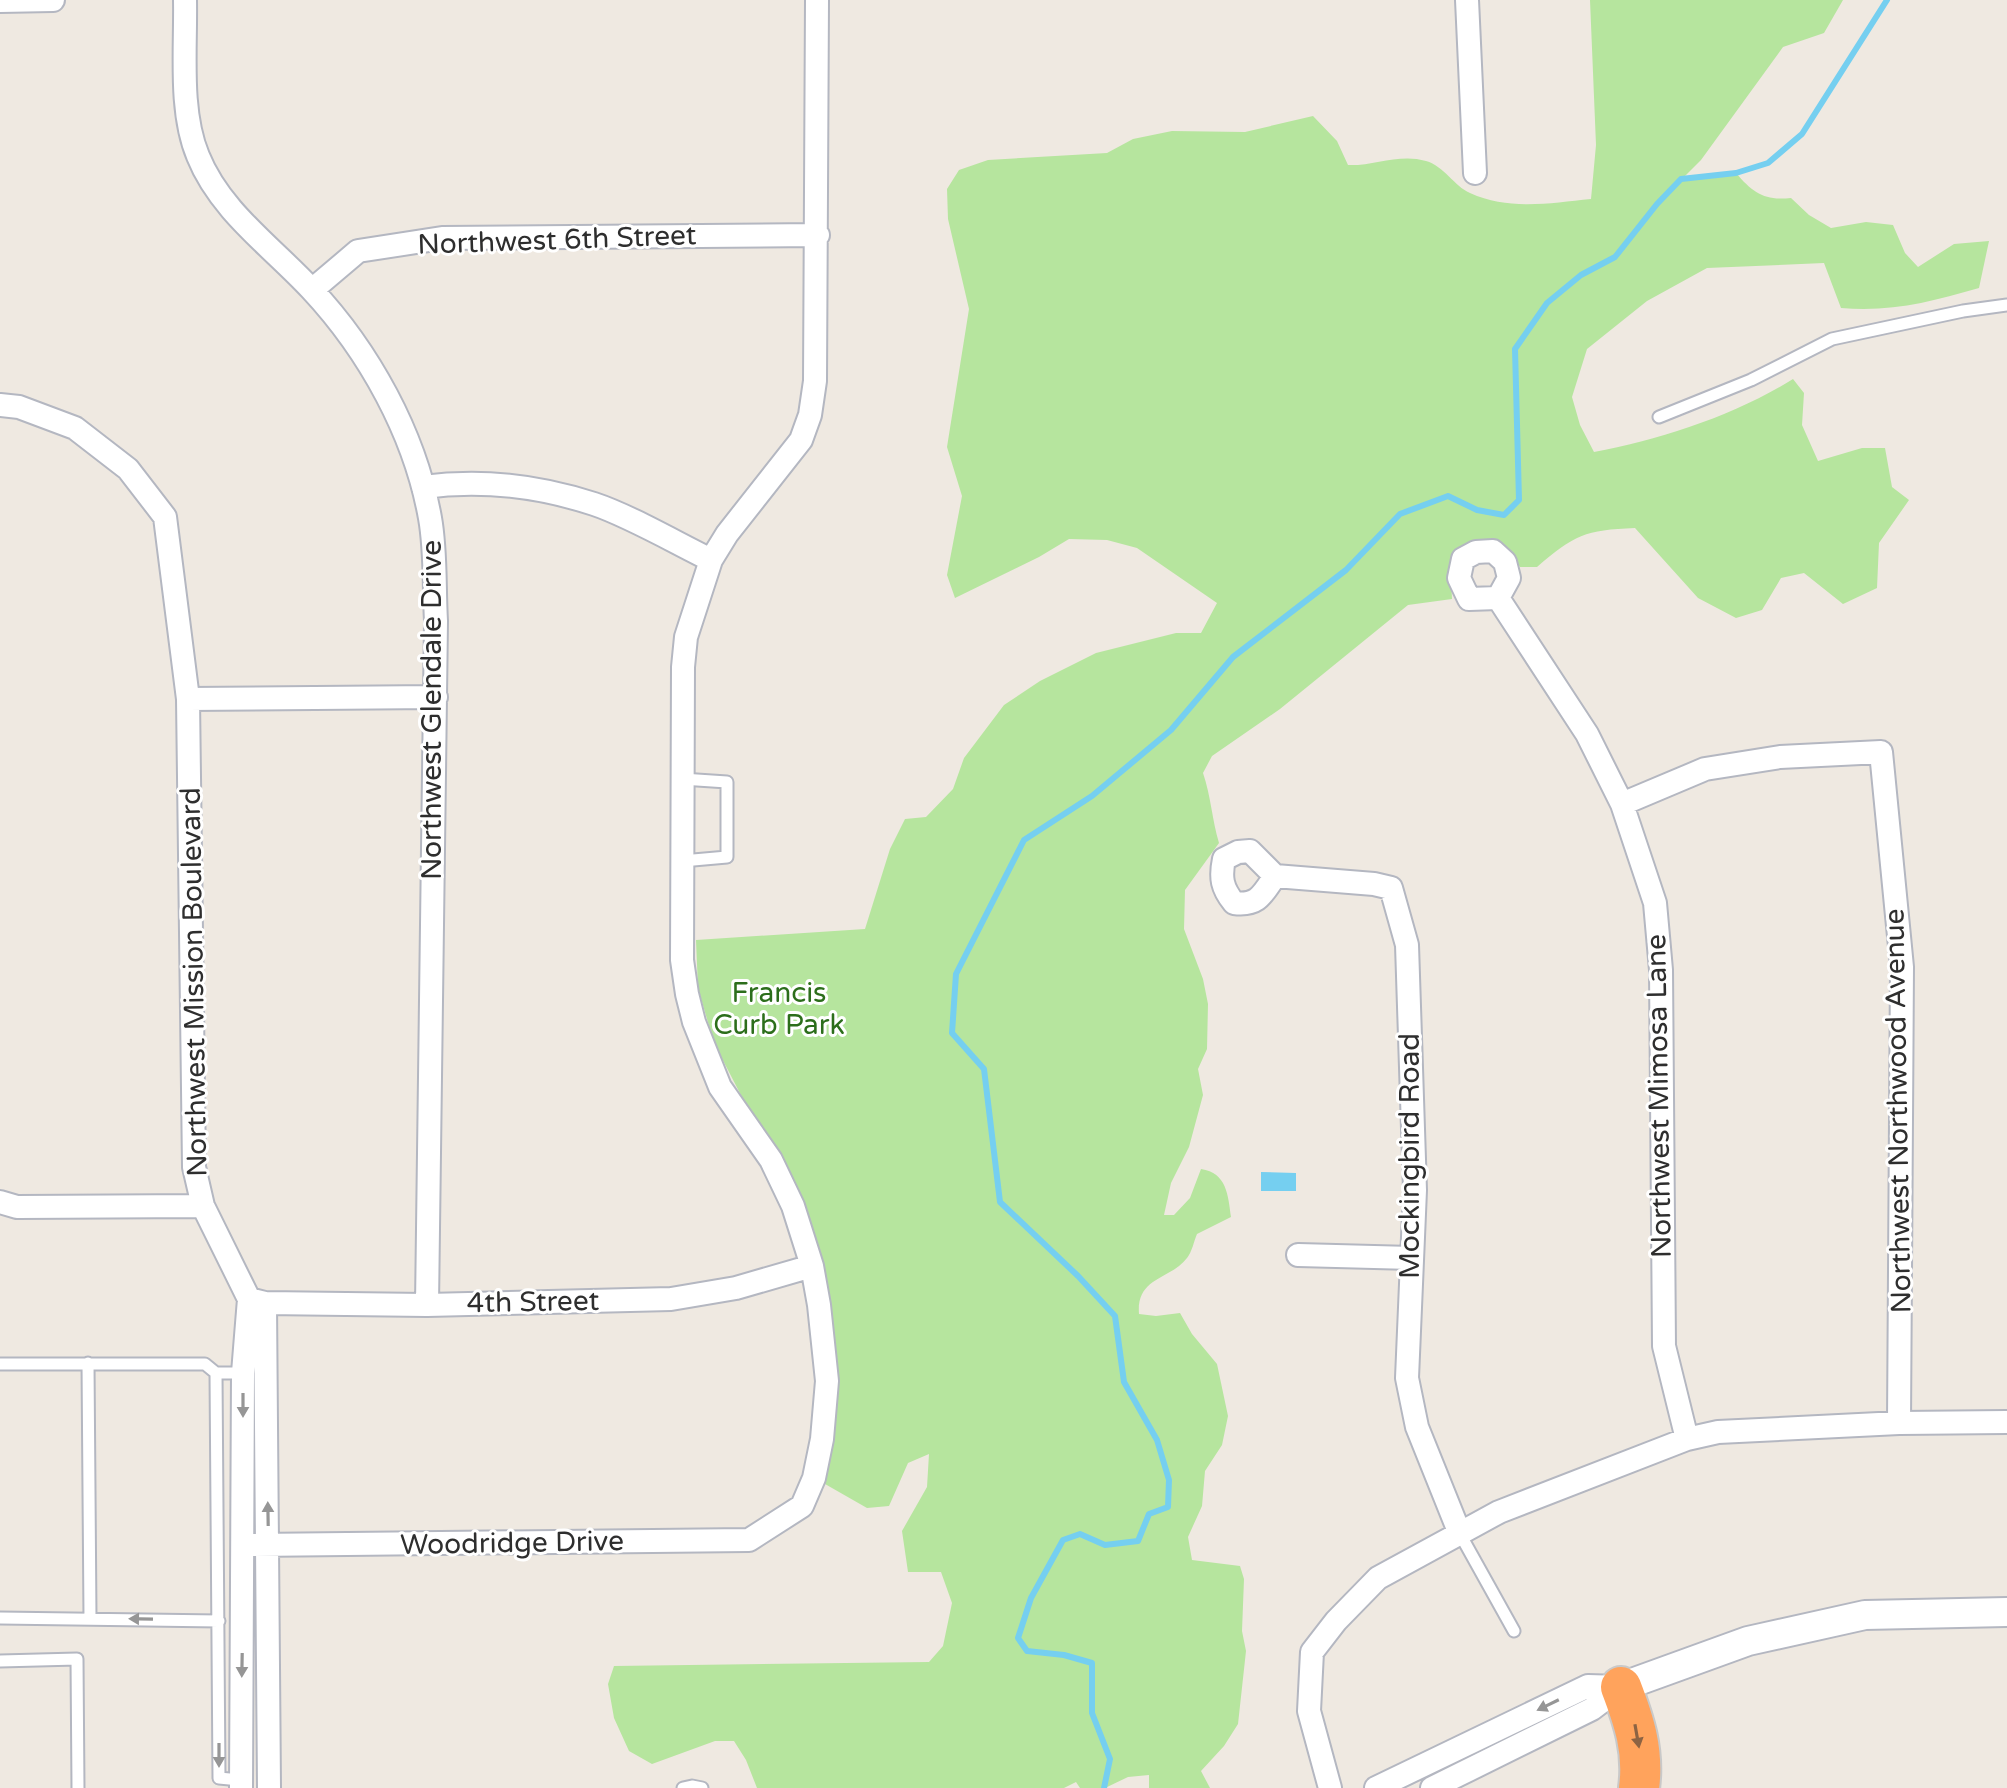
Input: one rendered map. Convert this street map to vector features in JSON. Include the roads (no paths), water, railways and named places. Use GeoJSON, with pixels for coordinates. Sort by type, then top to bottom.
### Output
{"type":"FeatureCollection","features":[{"type":"Feature","properties":{"kind":"highway"},"geometry":{"type":"LineString","coordinates":[[1621,1687],[1639,1733],[1639,1788]]}},
{"type":"Feature","properties":{"kind":"street"},"geometry":{"type":"LineString","coordinates":[[0,1],[53,0]]}},
{"type":"Feature","properties":{"kind":"street","name":"Northwest Glendale Drive"},"geometry":{"type":"LineString","coordinates":[[185,0],[187,119],[206,176],[236,215],[312,290],[347,331],[379,382],[418,466],[430,521],[436,621],[436,697],[427,1305]]}},
{"type":"Feature","properties":{"kind":"street","name":"Woodridge Drive"},"geometry":{"type":"LineString","coordinates":[[243,1545],[749,1540],[802,1506],[814,1478],[822,1439],[827,1381],[812,1266],[793,1206],[771,1160],[720,1087],[694,1022],[682,960],[682,779],[686,637],[711,560],[727,534],[801,440],[810,415],[815,381],[818,235],[817,0]]}},
{"type":"Feature","properties":{"kind":"street"},"geometry":{"type":"LineString","coordinates":[[1467,0],[1475,173]]}},
{"type":"Feature","properties":{"kind":"street","name":"Northwest 6th Street"},"geometry":{"type":"LineString","coordinates":[[312,290],[358,251],[442,238],[818,235]]}},
{"type":"Feature","properties":{"kind":"street","name":"Northwest Mission Boulevard"},"geometry":{"type":"LineString","coordinates":[[0,405],[19,407],[75,428],[128,469],[165,517],[188,699],[194,1167],[203,1206],[257,1301],[269,1546],[269,1788]]}},
{"type":"Feature","properties":{"kind":"street"},"geometry":{"type":"LineString","coordinates":[[423,487],[453,483],[526,486],[597,505],[711,560]]}},
{"type":"Feature","properties":{"kind":"street","name":"Northwest Mimosa Lane"},"geometry":{"type":"LineString","coordinates":[[1498,598],[1587,734],[1622,804],[1655,903],[1661,970],[1664,1346],[1687,1439]]}},
{"type":"Feature","properties":{"kind":"street"},"geometry":{"type":"LineString","coordinates":[[188,699],[436,697]]}},
{"type":"Feature","properties":{"kind":"street","name":"Northwest Northwood Avenue"},"geometry":{"type":"LineString","coordinates":[[1622,804],[1705,769],[1780,757],[1881,752],[1902,967],[1899,1423]]}},
{"type":"Feature","properties":{"kind":"street","name":"Mockingbird Road"},"geometry":{"type":"LineString","coordinates":[[1275,876],[1391,888],[1407,945],[1415,1190],[1407,1378],[1417,1427],[1460,1534]]}},
{"type":"Feature","properties":{"kind":"street"},"geometry":{"type":"LineString","coordinates":[[0,1202],[17,1207],[203,1206]]}},
{"type":"Feature","properties":{"kind":"street"},"geometry":{"type":"LineString","coordinates":[[1298,1255],[1412,1258]]}},
{"type":"Feature","properties":{"kind":"street","name":"4th Street"},"geometry":{"type":"LineString","coordinates":[[257,1301],[427,1305],[671,1299],[736,1288],[812,1266]]}},
{"type":"Feature","properties":{"kind":"street"},"geometry":{"type":"LineString","coordinates":[[240,1784],[243,1373],[257,1301]]}},
{"type":"Feature","properties":{"kind":"street"},"geometry":{"type":"LineString","coordinates":[[1330,1788],[1309,1711],[1312,1652],[1336,1621],[1378,1578],[1499,1512],[1687,1439],[1718,1432],[1899,1423],[2007,1422]]}},
{"type":"Feature","properties":{"kind":"street"},"geometry":{"type":"LineString","coordinates":[[1432,1788],[1592,1709],[1621,1687],[1748,1641],[1865,1615],[2007,1612]]}},
{"type":"Feature","properties":{"kind":"street"},"geometry":{"type":"LineString","coordinates":[[1376,1788],[1588,1686],[1621,1687]]}},
{"type":"Feature","properties":{"kind":"lane"},"geometry":{"type":"LineString","coordinates":[[1659,417],[1751,380],[1832,339],[1963,311],[2007,305]]}},
{"type":"Feature","properties":{"kind":"lane"},"geometry":{"type":"LineString","coordinates":[[682,779],[727,782],[727,857],[682,861]]}},
{"type":"Feature","properties":{"kind":"lane"},"geometry":{"type":"LineString","coordinates":[[88,1363],[90,1618]]}},
{"type":"Feature","properties":{"kind":"lane"},"geometry":{"type":"LineString","coordinates":[[0,1364],[205,1364],[216,1373],[243,1373]]}},
{"type":"Feature","properties":{"kind":"lane"},"geometry":{"type":"LineString","coordinates":[[216,1373],[219,1778],[240,1784]]}},
{"type":"Feature","properties":{"kind":"lane"},"geometry":{"type":"LineString","coordinates":[[1460,1534],[1514,1631]]}},
{"type":"Feature","properties":{"kind":"lane"},"geometry":{"type":"LineString","coordinates":[[218,1545],[243,1545]]}},
{"type":"Feature","properties":{"kind":"lane"},"geometry":{"type":"LineString","coordinates":[[0,1618],[219,1621]]}},
{"type":"Feature","properties":{"kind":"lane"},"geometry":{"type":"LineString","coordinates":[[0,1661],[77,1659],[78,1788]]}},
{"type":"Feature","properties":{"kind":"lane"},"geometry":{"type":"LineString","coordinates":[[683,1788],[702,1788]]}},
{"type":"Feature","properties":{"kind":"water"},"geometry":{"type":"Polygon","coordinates":[[[1261,1172],[1296,1173],[1296,1191],[1261,1191],[1261,1172]]]}},
{"type":"Feature","properties":{"kind":"waterway"},"geometry":{"type":"LineString","coordinates":[[1104,1788],[1110,1759],[1092,1713],[1092,1663],[1064,1655],[1027,1651],[1018,1638],[1031,1598],[1063,1540],[1080,1534],[1105,1545],[1138,1541],[1149,1514],[1168,1507],[1169,1480],[1157,1440],[1124,1382],[1115,1316],[1000,1202],[984,1069],[952,1033],[956,974],[1024,840],[1092,796],[1171,730],[1233,657],[1346,570],[1400,514],[1448,496],[1477,510],[1504,515],[1519,500],[1515,349],[1547,303],[1581,275],[1615,257],[1681,179],[1736,173],[1768,163],[1802,134],[1887,0]]}},
{"type":"Feature","properties":{"kind":"park label","name":"Francis Curb Park"},"geometry":{"type":"Point","coordinates":[779,1009]}}]}
